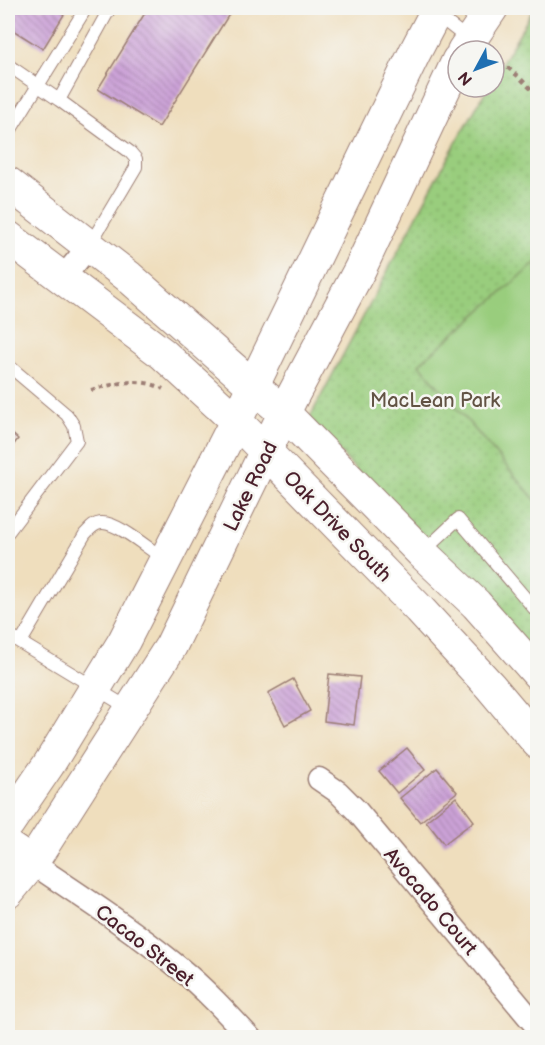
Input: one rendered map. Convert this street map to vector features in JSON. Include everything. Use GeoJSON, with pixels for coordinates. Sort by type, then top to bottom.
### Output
{"type":"FeatureCollection","features":[{"type":"Feature","properties":{"kind":"street","name":"Lake Road"},"geometry":{"type":"LineString","coordinates":[[477,39],[492,8]]}},
{"type":"Feature","properties":{"kind":"street","name":"Lake Road"},"geometry":{"type":"LineString","coordinates":[[8,824],[49,764],[124,641],[236,421],[437,10]]}},
{"type":"Feature","properties":{"kind":"street","name":"Lake Road"},"geometry":{"type":"LineString","coordinates":[[8,892],[20,855],[131,710],[171,646],[291,399],[447,99]]}},
{"type":"Feature","properties":{"kind":"street","name":"Oak Drive South"},"geometry":{"type":"LineString","coordinates":[[8,183],[129,277],[285,414],[422,553],[476,604],[537,674]]}},
{"type":"Feature","properties":{"kind":"street","name":"Oak Drive South"},"geometry":{"type":"LineString","coordinates":[[8,237],[163,354],[236,421],[427,618],[490,686],[537,743]]}},
{"type":"Feature","properties":{"kind":"street"},"geometry":{"type":"LineString","coordinates":[[63,279],[89,246]]}},
{"type":"Feature","properties":{"kind":"street","name":"Avocado Court"},"geometry":{"type":"LineString","coordinates":[[319,779],[338,792],[356,810],[537,1028]]}},
{"type":"Feature","properties":{"kind":"street","name":"Cacao Street"},"geometry":{"type":"LineString","coordinates":[[20,855],[178,967],[222,1007],[250,1038]]}},
{"type":"Feature","properties":{"kind":"lane"},"geometry":{"type":"LineString","coordinates":[[8,134],[86,8]]}},
{"type":"Feature","properties":{"kind":"lane"},"geometry":{"type":"LineString","coordinates":[[59,100],[110,8]]}},
{"type":"Feature","properties":{"kind":"lane"},"geometry":{"type":"LineString","coordinates":[[437,10],[460,39]]}},
{"type":"Feature","properties":{"kind":"lane"},"geometry":{"type":"LineString","coordinates":[[8,65],[130,152],[136,159],[136,167],[89,246]]}},
{"type":"Feature","properties":{"kind":"lane"},"geometry":{"type":"LineString","coordinates":[[8,364],[68,415],[75,426],[77,441],[8,531]]}},
{"type":"Feature","properties":{"kind":"lane"},"geometry":{"type":"LineString","coordinates":[[422,553],[458,519],[537,613]]}},
{"type":"Feature","properties":{"kind":"lane"},"geometry":{"type":"LineString","coordinates":[[21,642],[92,526],[103,522],[120,528],[164,559]]}},
{"type":"Feature","properties":{"kind":"lane"},"geometry":{"type":"LineString","coordinates":[[8,635],[131,710]]}},
{"type":"Feature","properties":{"kind":"path"},"geometry":{"type":"LineString","coordinates":[[506,71],[520,78],[537,96]]}},
{"type":"Feature","properties":{"kind":"path"},"geometry":{"type":"LineString","coordinates":[[91,390],[123,382],[142,382],[154,385],[170,394]]}},
{"type":"Feature","properties":{"kind":"green space","name":"MacLean Park"},"geometry":{"type":"Polygon","coordinates":[[[534,8],[537,8],[537,666],[309,419],[481,99],[506,99],[506,56],[534,8]]]}},
{"type":"Feature","properties":{"kind":"green space"},"geometry":{"type":"Polygon","coordinates":[[[537,262],[537,502],[419,364],[537,262]]]}},
{"type":"Feature","properties":{"kind":"building"},"geometry":{"type":"Polygon","coordinates":[[[11,8],[68,8],[43,49],[8,27],[8,13],[11,8]]]}},
{"type":"Feature","properties":{"kind":"building"},"geometry":{"type":"Polygon","coordinates":[[[146,8],[233,8],[159,127],[98,89],[146,8]]]}},
{"type":"Feature","properties":{"kind":"building"},"geometry":{"type":"Polygon","coordinates":[[[8,430],[18,439],[8,452],[8,430]]]}},
{"type":"Feature","properties":{"kind":"building"},"geometry":{"type":"Polygon","coordinates":[[[329,674],[360,677],[354,725],[324,721],[329,674]]]}},
{"type":"Feature","properties":{"kind":"building"},"geometry":{"type":"Polygon","coordinates":[[[293,679],[310,711],[285,725],[268,693],[293,679]]]}},
{"type":"Feature","properties":{"kind":"building"},"geometry":{"type":"Polygon","coordinates":[[[407,748],[425,770],[397,793],[379,771],[407,748]]]}},
{"type":"Feature","properties":{"kind":"building"},"geometry":{"type":"Polygon","coordinates":[[[437,768],[457,792],[420,822],[400,798],[437,768]]]}},
{"type":"Feature","properties":{"kind":"building"},"geometry":{"type":"Polygon","coordinates":[[[456,797],[474,821],[444,844],[426,821],[456,797]]]}}]}
